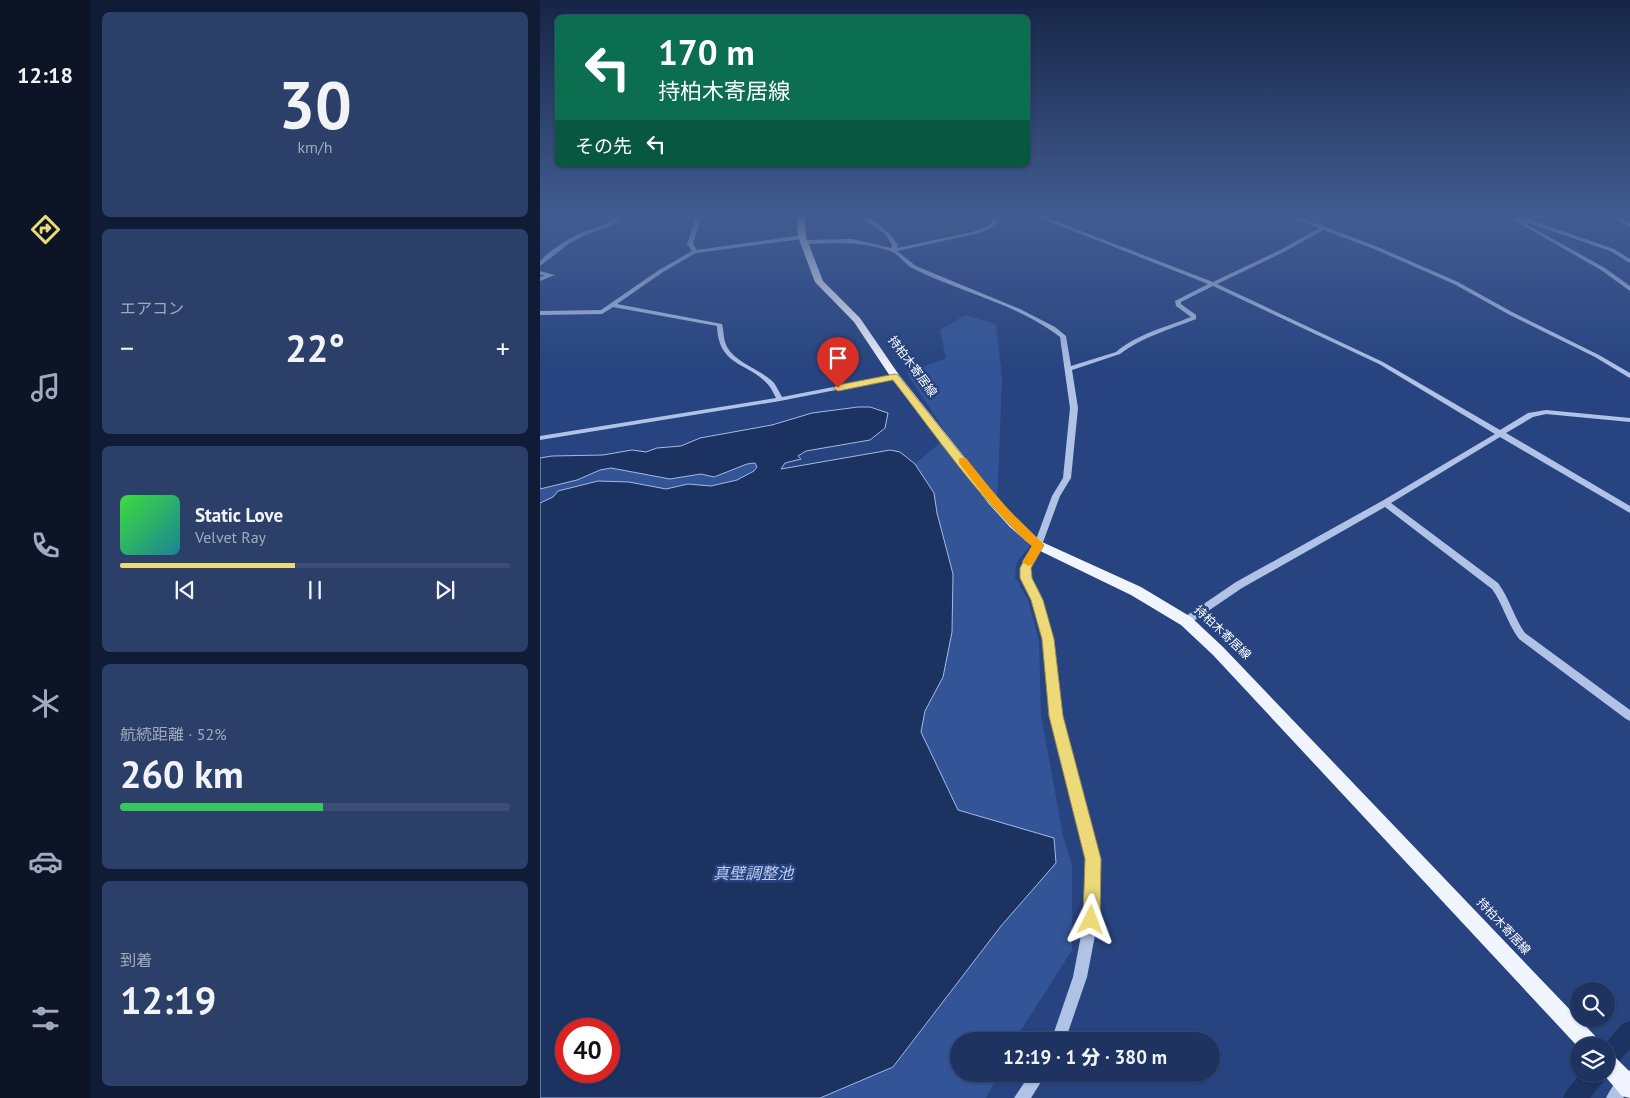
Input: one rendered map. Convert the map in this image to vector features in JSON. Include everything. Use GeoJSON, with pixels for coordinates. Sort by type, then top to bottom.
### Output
{"type":"FeatureCollection","features":[{"type":"Feature","properties":{"kind":"main road","name":"持柏木寄居線"},"geometry":{"type":"LineString","coordinates":[[814,268],[819,282],[857,320],[895,377],[993,501],[1014,524],[1038,545],[1136,591],[1186,621],[1232,665],[1582,1037]]}},
{"type":"Feature","properties":{"kind":"street"},"geometry":{"type":"LineString","coordinates":[[540,313],[599,313],[666,268]]}},
{"type":"Feature","properties":{"kind":"street"},"geometry":{"type":"LineString","coordinates":[[915,268],[1018,310],[1053,328],[1063,336],[1074,408],[1067,478],[1056,496],[1038,545],[1025,568],[1026,578],[1037,600],[1048,639],[1056,716],[1093,859],[1091,920],[1080,976],[1061,1032]]}},
{"type":"Feature","properties":{"kind":"street"},"geometry":{"type":"LineString","coordinates":[[1172,268],[1212,284],[1381,363],[1630,510]]}},
{"type":"Feature","properties":{"kind":"street"},"geometry":{"type":"LineString","coordinates":[[1069,369],[1118,353],[1122,349],[1194,318],[1194,316],[1178,305],[1178,301],[1245,268]]}},
{"type":"Feature","properties":{"kind":"street"},"geometry":{"type":"LineString","coordinates":[[1422,268],[1456,283],[1510,313],[1597,356],[1630,376]]}},
{"type":"Feature","properties":{"kind":"street"},"geometry":{"type":"LineString","coordinates":[[1602,268],[1630,289]]}},
{"type":"Feature","properties":{"kind":"street"},"geometry":{"type":"LineString","coordinates":[[540,273],[552,275],[540,279]]}},
{"type":"Feature","properties":{"kind":"street"},"geometry":{"type":"LineString","coordinates":[[613,304],[720,325],[719,336],[730,355],[771,385],[780,399]]}},
{"type":"Feature","properties":{"kind":"street"},"geometry":{"type":"LineString","coordinates":[[540,438],[780,399],[895,377]]}},
{"type":"Feature","properties":{"kind":"street"},"geometry":{"type":"LineString","coordinates":[[1186,621],[1239,585],[1384,503],[1531,415],[1546,412],[1630,420]]}},
{"type":"Feature","properties":{"kind":"street"},"geometry":{"type":"LineString","coordinates":[[1384,503],[1495,586],[1504,598],[1515,627],[1522,636],[1630,716]]}},
{"type":"Feature","properties":{"kind":"street"},"geometry":{"type":"LineString","coordinates":[[1022,1098],[1033,1082]]}},
{"type":"Feature","properties":{"kind":"shaded area"},"geometry":{"type":"Polygon","coordinates":[[[965,315],[996,324],[1002,378],[997,505],[1030,546],[1019,559],[1015,577],[1028,600],[1039,641],[1041,715],[1063,836],[1072,865],[1072,950],[1020,1032],[950,1032],[950,1082],[994,1082],[986,1098],[820,1098],[894,1067],[1001,926],[1056,863],[1054,838],[958,810],[921,732],[925,711],[943,676],[952,632],[953,574],[937,513],[934,493],[915,464],[948,436],[907,373],[946,358],[940,330],[965,315]]]}},
{"type":"Feature","properties":{"kind":"shaded area"},"geometry":{"type":"Polygon","coordinates":[[[755,463],[757,467],[754,471],[737,480],[711,486],[688,484],[666,489],[629,482],[598,481],[558,491],[553,497],[540,503],[540,489],[577,480],[600,470],[611,468],[670,479],[701,474],[715,477],[747,464],[755,463]]]}},
{"type":"Feature","properties":{"kind":"water","name":"真壁調整池"},"geometry":{"type":"Polygon","coordinates":[[[858,407],[870,407],[888,413],[885,428],[870,440],[806,451],[798,456],[801,459],[785,463],[781,469],[890,450],[900,452],[915,464],[934,493],[937,513],[953,574],[952,632],[943,677],[925,711],[921,732],[958,810],[1054,838],[1056,863],[1001,926],[893,1067],[820,1098],[540,1098],[540,503],[553,497],[558,491],[598,481],[629,482],[666,489],[688,484],[711,486],[737,480],[754,471],[757,467],[755,463],[747,464],[714,477],[701,474],[670,479],[611,468],[600,470],[577,480],[540,489],[540,458],[603,455],[632,450],[646,452],[657,448],[681,446],[700,438],[772,425],[812,413],[858,407]]]}},
{"type":"Feature","properties":{"kind":"waterway"},"geometry":{"type":"LineString","coordinates":[[1615,1050],[1630,1032]]}},
{"type":"Feature","properties":{"kind":"waterway"},"geometry":{"type":"LineString","coordinates":[[1575,1098],[1588,1082]]}},
{"type":"Feature","properties":{"kind":"slow traffic"},"geometry":{"type":"LineString","coordinates":[[963,461],[993,501],[1014,524],[1038,545],[1028,562]]}},
{"type":"Feature","properties":{"kind":"route"},"geometry":{"type":"LineString","coordinates":[[838,388],[895,377],[993,501],[1014,524],[1038,545],[1025,568],[1026,578],[1037,600],[1048,639],[1056,716],[1088,833],[1093,859],[1091,920]]}}]}
